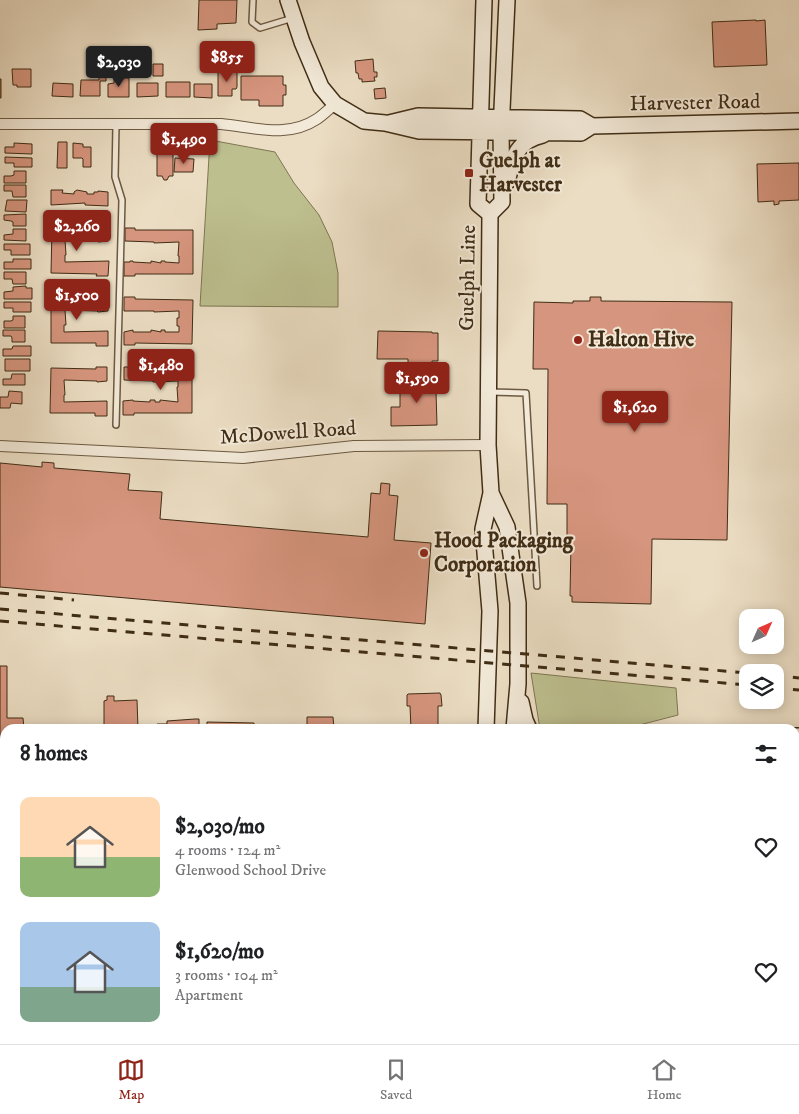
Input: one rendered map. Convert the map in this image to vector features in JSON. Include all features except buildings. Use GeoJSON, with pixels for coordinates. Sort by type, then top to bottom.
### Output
{"type":"FeatureCollection","features":[{"type":"Feature","properties":{"kind":"main road"},"geometry":{"type":"LineString","coordinates":[[288,0],[321,87],[335,104]]}},
{"type":"Feature","properties":{"kind":"main road","name":"Guelph Line"},"geometry":{"type":"LineString","coordinates":[[484,0],[478,204],[490,214]]}},
{"type":"Feature","properties":{"kind":"main road","name":"Guelph Line"},"geometry":{"type":"LineString","coordinates":[[486,724],[490,611],[483,529],[491,493],[488,445],[490,214],[502,202],[502,124],[508,0]]}},
{"type":"Feature","properties":{"kind":"main road","name":"Harvester Road"},"geometry":{"type":"LineString","coordinates":[[335,104],[364,121],[419,131],[481,124],[580,119],[592,126]]}},
{"type":"Feature","properties":{"kind":"main road","name":"Harvester Road"},"geometry":{"type":"LineString","coordinates":[[502,124],[554,132],[581,133],[592,126],[799,121]]}},
{"type":"Feature","properties":{"kind":"main road"},"geometry":{"type":"LineString","coordinates":[[502,202],[513,159],[518,149],[526,141],[536,136],[554,132]]}},
{"type":"Feature","properties":{"kind":"main road","name":"Guelph Line"},"geometry":{"type":"LineString","coordinates":[[491,493],[507,527],[518,603],[518,684],[514,724]]}},
{"type":"Feature","properties":{"kind":"main road"},"geometry":{"type":"LineString","coordinates":[[518,684],[527,724]]}},
{"type":"Feature","properties":{"kind":"street"},"geometry":{"type":"LineString","coordinates":[[0,124],[221,124],[270,131],[286,130],[316,120],[335,104]]}},
{"type":"Feature","properties":{"kind":"street","name":"McDowell Road"},"geometry":{"type":"LineString","coordinates":[[0,446],[243,458],[354,446],[488,445]]}},
{"type":"Feature","properties":{"kind":"lane"},"geometry":{"type":"LineString","coordinates":[[253,0],[252,22],[260,28],[294,18]]}},
{"type":"Feature","properties":{"kind":"lane"},"geometry":{"type":"LineString","coordinates":[[116,125],[115,177],[122,200],[116,425]]}},
{"type":"Feature","properties":{"kind":"lane"},"geometry":{"type":"LineString","coordinates":[[489,392],[526,393],[537,586]]}},
{"type":"Feature","properties":{"kind":"green space"},"geometry":{"type":"Polygon","coordinates":[[[210,140],[275,152],[294,183],[319,215],[332,242],[338,273],[338,307],[200,306],[210,140]]]}},
{"type":"Feature","properties":{"kind":"green space"},"geometry":{"type":"Polygon","coordinates":[[[531,673],[676,688],[678,715],[643,724],[539,724],[531,673]]]}},
{"type":"Feature","properties":{"kind":"railway"},"geometry":{"type":"LineString","coordinates":[[0,593],[74,600]]}},
{"type":"Feature","properties":{"kind":"railway"},"geometry":{"type":"LineString","coordinates":[[0,609],[739,672]]}},
{"type":"Feature","properties":{"kind":"railway"},"geometry":{"type":"LineString","coordinates":[[0,621],[739,684]]}},
{"type":"Feature","properties":{"kind":"railway"},"geometry":{"type":"LineString","coordinates":[[784,676],[799,678]]}},
{"type":"Feature","properties":{"kind":"railway"},"geometry":{"type":"LineString","coordinates":[[784,689],[799,690]]}},
{"type":"Feature","properties":{"kind":"place","name":"Guelph at Harvester"},"geometry":{"type":"Point","coordinates":[469,173]}},
{"type":"Feature","properties":{"kind":"place","name":"Halton Hive"},"geometry":{"type":"Point","coordinates":[578,340]}},
{"type":"Feature","properties":{"kind":"place","name":"Hood Packaging Corporation"},"geometry":{"type":"Point","coordinates":[424,553]}}]}
